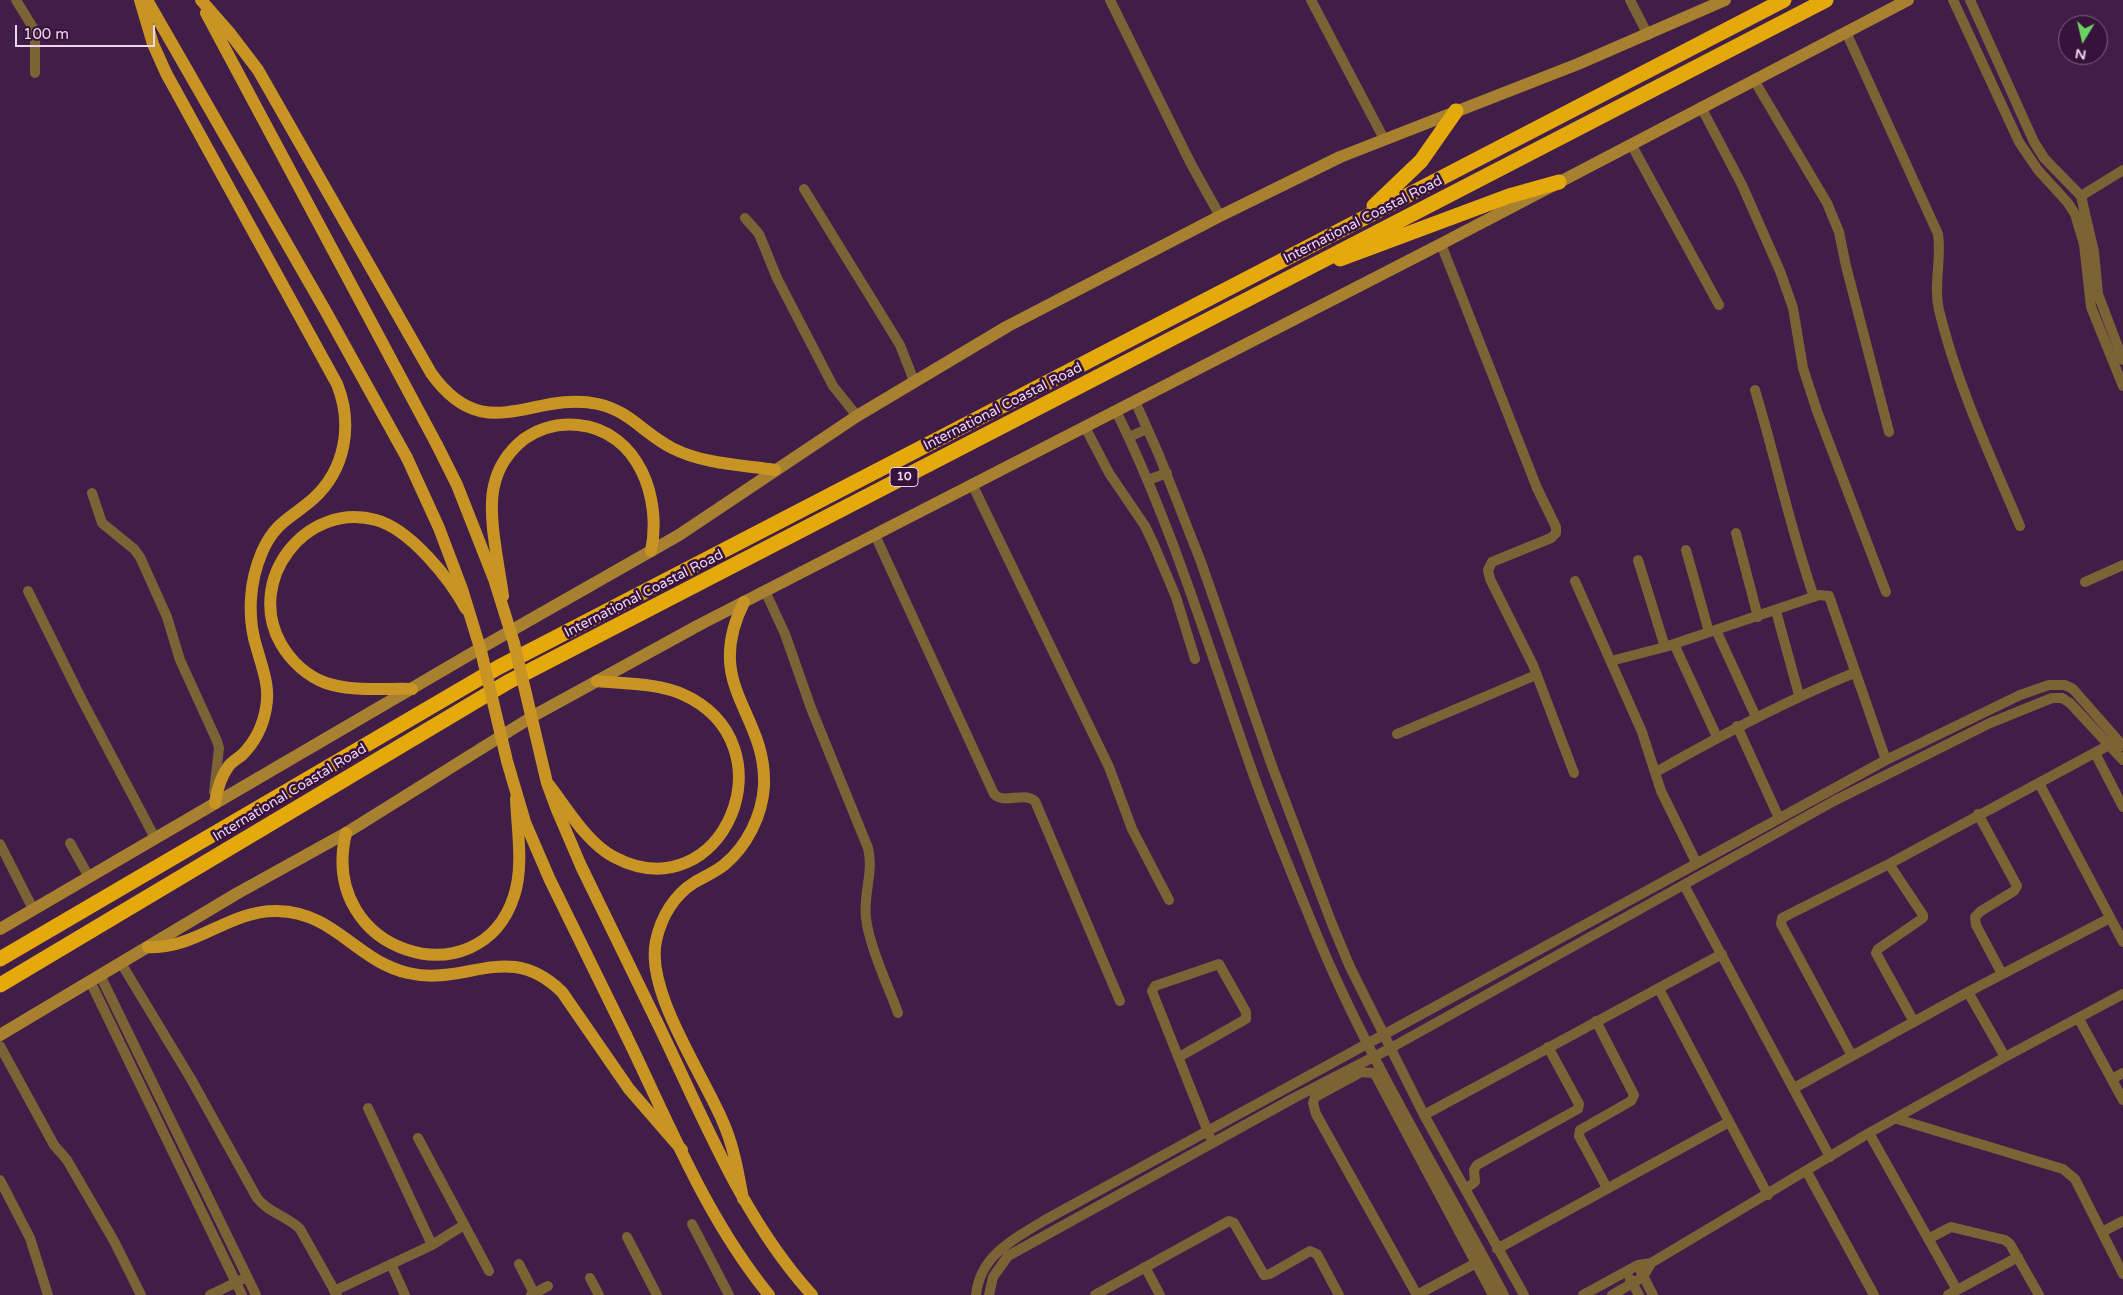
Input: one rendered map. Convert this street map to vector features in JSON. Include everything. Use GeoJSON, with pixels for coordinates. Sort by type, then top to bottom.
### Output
{"type":"FeatureCollection","features":[{"type":"Feature","properties":{"kind":"highway","name":"International Coastal Road"},"geometry":{"type":"LineString","coordinates":[[0,960],[498,667],[1367,214],[1784,0]]}},
{"type":"Feature","properties":{"kind":"highway","name":"International Coastal Road"},"geometry":{"type":"LineString","coordinates":[[0,985],[508,682],[1826,0]]}},
{"type":"Feature","properties":{"kind":"highway"},"geometry":{"type":"LineString","coordinates":[[1367,214],[1421,160],[1456,111]]}},
{"type":"Feature","properties":{"kind":"highway"},"geometry":{"type":"LineString","coordinates":[[1303,270],[1386,243],[1509,196],[1559,182]]}},
{"type":"Feature","properties":{"kind":"main road"},"geometry":{"type":"LineString","coordinates":[[140,0],[153,44],[166,73],[337,384],[346,416],[343,448],[329,480],[314,498],[273,530],[260,555],[253,582],[251,610],[253,636],[266,681],[266,710],[255,738],[244,753],[228,766],[215,803]]}},
{"type":"Feature","properties":{"kind":"main road"},"geometry":{"type":"LineString","coordinates":[[147,0],[325,310],[407,458],[439,528],[472,620],[516,792],[547,873],[713,1213],[744,1262],[769,1295]]}},
{"type":"Feature","properties":{"kind":"main road"},"geometry":{"type":"LineString","coordinates":[[200,0],[437,445],[470,516],[504,611],[547,783],[581,866],[743,1198],[770,1243],[812,1295]]}},
{"type":"Feature","properties":{"kind":"main road"},"geometry":{"type":"LineString","coordinates":[[200,0],[230,32],[258,70],[431,373],[450,396],[476,410],[490,413],[519,412],[568,402],[596,404],[626,414],[662,442],[684,453],[708,460],[775,470]]}},
{"type":"Feature","properties":{"kind":"main road"},"geometry":{"type":"LineString","coordinates":[[504,611],[492,495],[500,467],[519,444],[544,429],[572,424],[600,430],[617,440],[634,459],[651,492],[655,521],[651,551]]}},
{"type":"Feature","properties":{"kind":"main road"},"geometry":{"type":"LineString","coordinates":[[412,689],[345,687],[315,678],[298,666],[284,650],[272,621],[271,589],[277,569],[288,550],[304,535],[323,524],[344,518],[366,518],[387,524],[416,547],[442,574],[472,620]]}},
{"type":"Feature","properties":{"kind":"main road"},"geometry":{"type":"LineString","coordinates":[[743,1198],[738,1167],[728,1135],[662,996],[654,969],[654,955],[659,928],[672,904],[692,884],[723,866],[736,853],[747,839],[761,805],[764,778],[760,751],[735,691],[730,668],[732,634],[744,602]]}},
{"type":"Feature","properties":{"kind":"main road"},"geometry":{"type":"LineString","coordinates":[[547,783],[599,846],[613,856],[628,863],[645,867],[663,867],[680,864],[710,847],[730,822],[738,802],[740,787],[737,758],[726,731],[706,708],[681,694],[652,687],[597,681]]}},
{"type":"Feature","properties":{"kind":"main road"},"geometry":{"type":"LineString","coordinates":[[346,833],[342,853],[343,875],[348,895],[358,914],[374,934],[387,942],[416,953],[451,953],[478,942],[500,923],[511,905],[518,874],[516,792]]}},
{"type":"Feature","properties":{"kind":"main road"},"geometry":{"type":"LineString","coordinates":[[148,947],[176,945],[193,940],[236,918],[257,912],[278,911],[300,914],[324,923],[374,960],[408,973],[442,976],[495,965],[515,966],[533,972],[548,980],[562,992],[629,1089],[682,1150]]}},
{"type":"Feature","properties":{"kind":"street"},"geometry":{"type":"LineString","coordinates":[[16,0],[35,31],[33,64],[35,73]]}},
{"type":"Feature","properties":{"kind":"street"},"geometry":{"type":"LineString","coordinates":[[1110,0],[1191,164],[1220,216]]}},
{"type":"Feature","properties":{"kind":"street"},"geometry":{"type":"LineString","coordinates":[[1311,0],[1384,139]]}},
{"type":"Feature","properties":{"kind":"street"},"geometry":{"type":"LineString","coordinates":[[1630,0],[1648,34]]}},
{"type":"Feature","properties":{"kind":"street"},"geometry":{"type":"LineString","coordinates":[[0,929],[486,645],[651,551],[856,416],[1008,326],[1220,216],[1340,157],[1648,34],[1707,4],[1725,0]]}},
{"type":"Feature","properties":{"kind":"street"},"geometry":{"type":"LineString","coordinates":[[0,1035],[236,894],[346,833],[536,715],[597,681],[765,591],[1441,244],[1908,0]]}},
{"type":"Feature","properties":{"kind":"street"},"geometry":{"type":"LineString","coordinates":[[1953,0],[2010,125],[2032,162],[2068,203],[2075,214],[2084,244],[2091,307],[2123,386]]}},
{"type":"Feature","properties":{"kind":"street"},"geometry":{"type":"LineString","coordinates":[[1970,0],[2022,120],[2044,158],[2081,196],[2094,252],[2098,294],[2123,360]]}},
{"type":"Feature","properties":{"kind":"street"},"geometry":{"type":"LineString","coordinates":[[1846,32],[1938,234],[1940,245],[1936,291],[1938,308],[1962,387],[2020,526]]}},
{"type":"Feature","properties":{"kind":"street"},"geometry":{"type":"LineString","coordinates":[[1754,80],[1827,203],[1839,232],[1889,432]]}},
{"type":"Feature","properties":{"kind":"street"},"geometry":{"type":"LineString","coordinates":[[1701,107],[1742,185],[1780,271],[1793,308],[1804,368],[1817,411],[1886,592]]}},
{"type":"Feature","properties":{"kind":"street"},"geometry":{"type":"LineString","coordinates":[[2010,125],[2022,120]]}},
{"type":"Feature","properties":{"kind":"street"},"geometry":{"type":"LineString","coordinates":[[1631,144],[1719,305]]}},
{"type":"Feature","properties":{"kind":"street"},"geometry":{"type":"LineString","coordinates":[[2081,196],[2123,170]]}},
{"type":"Feature","properties":{"kind":"street"},"geometry":{"type":"LineString","coordinates":[[804,189],[900,346],[914,382]]}},
{"type":"Feature","properties":{"kind":"street"},"geometry":{"type":"LineString","coordinates":[[745,218],[759,234],[777,278],[804,326],[833,386],[856,416]]}},
{"type":"Feature","properties":{"kind":"street"},"geometry":{"type":"LineString","coordinates":[[1441,244],[1537,488],[1556,527],[1556,533],[1551,538],[1492,562],[1488,570],[1490,579],[1528,654],[1574,773]]}},
{"type":"Feature","properties":{"kind":"street"},"geometry":{"type":"LineString","coordinates":[[1755,390],[1775,454],[1797,548],[1814,597]]}},
{"type":"Feature","properties":{"kind":"street"},"geometry":{"type":"LineString","coordinates":[[1135,401],[1167,473],[1332,924],[1389,1048],[1497,1249],[1524,1295]]}},
{"type":"Feature","properties":{"kind":"street"},"geometry":{"type":"LineString","coordinates":[[1116,411],[1148,480],[1207,638],[1251,768],[1315,930],[1387,1088],[1493,1295]]}},
{"type":"Feature","properties":{"kind":"street"},"geometry":{"type":"LineString","coordinates":[[1085,427],[1113,479],[1145,526],[1176,597],[1195,659]]}},
{"type":"Feature","properties":{"kind":"street"},"geometry":{"type":"LineString","coordinates":[[1129,437],[1148,429]]}},
{"type":"Feature","properties":{"kind":"street"},"geometry":{"type":"LineString","coordinates":[[1148,480],[1167,473]]}},
{"type":"Feature","properties":{"kind":"street"},"geometry":{"type":"LineString","coordinates":[[972,484],[1109,767],[1132,829],[1169,900]]}},
{"type":"Feature","properties":{"kind":"street"},"geometry":{"type":"LineString","coordinates":[[92,493],[102,523],[134,549],[140,557],[167,617],[180,660],[217,741],[219,748],[215,776],[215,803]]}},
{"type":"Feature","properties":{"kind":"street"},"geometry":{"type":"LineString","coordinates":[[1736,533],[1758,617]]}},
{"type":"Feature","properties":{"kind":"street"},"geometry":{"type":"LineString","coordinates":[[875,535],[994,794],[997,798],[1004,799],[1024,796],[1035,801],[1120,1001]]}},
{"type":"Feature","properties":{"kind":"street"},"geometry":{"type":"LineString","coordinates":[[1686,550],[1713,631],[1756,717]]}},
{"type":"Feature","properties":{"kind":"street"},"geometry":{"type":"LineString","coordinates":[[1638,560],[1670,646],[1717,737]]}},
{"type":"Feature","properties":{"kind":"street"},"geometry":{"type":"LineString","coordinates":[[2085,582],[2123,565]]}},
{"type":"Feature","properties":{"kind":"street"},"geometry":{"type":"LineString","coordinates":[[1575,581],[1611,661],[1656,772],[1661,791],[1696,862]]}},
{"type":"Feature","properties":{"kind":"street"},"geometry":{"type":"LineString","coordinates":[[28,591],[82,700],[156,838]]}},
{"type":"Feature","properties":{"kind":"street"},"geometry":{"type":"LineString","coordinates":[[765,591],[785,634],[811,708],[868,848],[871,870],[865,909],[868,927],[898,1013]]}},
{"type":"Feature","properties":{"kind":"street"},"geometry":{"type":"LineString","coordinates":[[1611,661],[1670,646],[1824,595],[1832,599],[1854,674],[1886,760]]}},
{"type":"Feature","properties":{"kind":"street"},"geometry":{"type":"LineString","coordinates":[[1776,611],[1799,695]]}},
{"type":"Feature","properties":{"kind":"street"},"geometry":{"type":"LineString","coordinates":[[1656,772],[1737,726],[1799,695],[1854,674]]}},
{"type":"Feature","properties":{"kind":"street"},"geometry":{"type":"LineString","coordinates":[[1396,734],[1536,675]]}},
{"type":"Feature","properties":{"kind":"street"},"geometry":{"type":"LineString","coordinates":[[976,1295],[982,1271],[996,1252],[1045,1220],[1383,1036],[1696,862],[1886,760],[2020,695],[2049,685],[2066,685],[2073,689],[2123,746]]}},
{"type":"Feature","properties":{"kind":"street"},"geometry":{"type":"LineString","coordinates":[[2020,695],[2027,709]]}},
{"type":"Feature","properties":{"kind":"street"},"geometry":{"type":"LineString","coordinates":[[989,1295],[993,1277],[1008,1256],[1212,1144],[1336,1080],[1374,1056],[1834,801],[1990,723],[2052,698],[2062,698],[2123,760]]}},
{"type":"Feature","properties":{"kind":"street"},"geometry":{"type":"LineString","coordinates":[[1737,726],[1779,818]]}},
{"type":"Feature","properties":{"kind":"street"},"geometry":{"type":"LineString","coordinates":[[1852,1056],[1781,920],[1785,916],[1889,864],[1978,814],[2039,784],[2108,745]]}},
{"type":"Feature","properties":{"kind":"street"},"geometry":{"type":"LineString","coordinates":[[2095,753],[2123,807]]}},
{"type":"Feature","properties":{"kind":"street"},"geometry":{"type":"LineString","coordinates":[[2039,784],[2123,942]]}},
{"type":"Feature","properties":{"kind":"street"},"geometry":{"type":"LineString","coordinates":[[1978,814],[2017,886],[2014,891],[1981,911],[1975,917],[1976,925],[2002,974]]}},
{"type":"Feature","properties":{"kind":"street"},"geometry":{"type":"LineString","coordinates":[[70,843],[88,877]]}},
{"type":"Feature","properties":{"kind":"street"},"geometry":{"type":"LineString","coordinates":[[0,844],[33,909]]}},
{"type":"Feature","properties":{"kind":"street"},"geometry":{"type":"LineString","coordinates":[[1889,864],[1923,915],[1923,918],[1878,949],[1876,953],[1914,1022]]}},
{"type":"Feature","properties":{"kind":"street"},"geometry":{"type":"LineString","coordinates":[[1686,868],[1689,882],[1722,954],[1830,1158]]}},
{"type":"Feature","properties":{"kind":"street"},"geometry":{"type":"LineString","coordinates":[[1794,1088],[1968,992],[2110,918]]}},
{"type":"Feature","properties":{"kind":"street"},"geometry":{"type":"LineString","coordinates":[[1315,930],[1332,924]]}},
{"type":"Feature","properties":{"kind":"street"},"geometry":{"type":"LineString","coordinates":[[1424,1115],[1722,954]]}},
{"type":"Feature","properties":{"kind":"street"},"geometry":{"type":"LineString","coordinates":[[121,963],[191,1079],[257,1198],[267,1209],[292,1221],[300,1229],[335,1293],[432,1245],[464,1225]]}},
{"type":"Feature","properties":{"kind":"street"},"geometry":{"type":"LineString","coordinates":[[1179,1057],[1246,1019],[1246,1012],[1219,964],[1152,988],[1152,994],[1179,1057],[1212,1144]]}},
{"type":"Feature","properties":{"kind":"street"},"geometry":{"type":"LineString","coordinates":[[95,978],[115,1005],[254,1292],[240,1294],[236,1282],[104,1010],[95,978]]}},
{"type":"Feature","properties":{"kind":"street"},"geometry":{"type":"LineString","coordinates":[[1660,989],[1768,1195]]}},
{"type":"Feature","properties":{"kind":"street"},"geometry":{"type":"LineString","coordinates":[[1968,992],[2005,1057]]}},
{"type":"Feature","properties":{"kind":"street"},"geometry":{"type":"LineString","coordinates":[[1583,1295],[1638,1266],[1651,1264],[1869,1133],[2123,994]]}},
{"type":"Feature","properties":{"kind":"street"},"geometry":{"type":"LineString","coordinates":[[104,1010],[115,1005]]}},
{"type":"Feature","properties":{"kind":"street"},"geometry":{"type":"LineString","coordinates":[[2079,1019],[2123,1100]]}},
{"type":"Feature","properties":{"kind":"street"},"geometry":{"type":"LineString","coordinates":[[1596,1021],[1634,1095],[1631,1101],[1580,1130],[1579,1136],[1607,1188]]}},
{"type":"Feature","properties":{"kind":"street"},"geometry":{"type":"LineString","coordinates":[[0,1046],[54,1145],[67,1160],[114,1241],[141,1295]]}},
{"type":"Feature","properties":{"kind":"street"},"geometry":{"type":"LineString","coordinates":[[1465,1189],[1475,1182],[1474,1170],[1477,1165],[1578,1109],[1579,1104],[1548,1048]]}},
{"type":"Feature","properties":{"kind":"street"},"geometry":{"type":"LineString","coordinates":[[1476,1263],[1417,1295],[1314,1107],[1313,1100],[1315,1097],[1336,1080],[1367,1071],[1376,1076],[1387,1088],[1504,1295]]}},
{"type":"Feature","properties":{"kind":"street"},"geometry":{"type":"LineString","coordinates":[[2112,1079],[2123,1073]]}},
{"type":"Feature","properties":{"kind":"street"},"geometry":{"type":"LineString","coordinates":[[368,1108],[432,1245]]}},
{"type":"Feature","properties":{"kind":"street"},"geometry":{"type":"LineString","coordinates":[[1897,1119],[2063,1169],[2075,1179],[2123,1274]]}},
{"type":"Feature","properties":{"kind":"street"},"geometry":{"type":"LineString","coordinates":[[1497,1249],[1729,1122]]}},
{"type":"Feature","properties":{"kind":"street"},"geometry":{"type":"LineString","coordinates":[[1869,1133],[1928,1239],[1952,1292],[2018,1257]]}},
{"type":"Feature","properties":{"kind":"street"},"geometry":{"type":"LineString","coordinates":[[418,1138],[489,1271]]}},
{"type":"Feature","properties":{"kind":"street"},"geometry":{"type":"LineString","coordinates":[[1807,1172],[1874,1295]]}},
{"type":"Feature","properties":{"kind":"street"},"geometry":{"type":"LineString","coordinates":[[0,1180],[30,1238],[48,1295]]}},
{"type":"Feature","properties":{"kind":"street"},"geometry":{"type":"LineString","coordinates":[[1045,1220],[1051,1232]]}},
{"type":"Feature","properties":{"kind":"street"},"geometry":{"type":"LineString","coordinates":[[1095,1295],[1226,1222],[1232,1221],[1264,1275],[1270,1274],[1306,1253],[1314,1252],[1339,1295]]}},
{"type":"Feature","properties":{"kind":"street"},"geometry":{"type":"LineString","coordinates":[[2102,1232],[2123,1221]]}},
{"type":"Feature","properties":{"kind":"street"},"geometry":{"type":"LineString","coordinates":[[692,1224],[729,1295]]}},
{"type":"Feature","properties":{"kind":"street"},"geometry":{"type":"LineString","coordinates":[[1928,1239],[1946,1228],[1958,1227],[2005,1240],[2018,1257],[2039,1295]]}},
{"type":"Feature","properties":{"kind":"street"},"geometry":{"type":"LineString","coordinates":[[627,1237],[657,1295]]}},
{"type":"Feature","properties":{"kind":"street"},"geometry":{"type":"LineString","coordinates":[[391,1264],[405,1295]]}},
{"type":"Feature","properties":{"kind":"street"},"geometry":{"type":"LineString","coordinates":[[519,1264],[532,1294],[548,1286]]}},
{"type":"Feature","properties":{"kind":"street"},"geometry":{"type":"LineString","coordinates":[[1612,1295],[1643,1277],[1651,1264]]}},
{"type":"Feature","properties":{"kind":"street"},"geometry":{"type":"LineString","coordinates":[[1638,1266],[1653,1295]]}},
{"type":"Feature","properties":{"kind":"street"},"geometry":{"type":"LineString","coordinates":[[1145,1267],[1160,1295]]}},
{"type":"Feature","properties":{"kind":"street"},"geometry":{"type":"LineString","coordinates":[[1626,1272],[1639,1295]]}},
{"type":"Feature","properties":{"kind":"street"},"geometry":{"type":"LineString","coordinates":[[210,1295],[247,1278]]}},
{"type":"Feature","properties":{"kind":"street"},"geometry":{"type":"LineString","coordinates":[[590,1278],[599,1295]]}}]}
